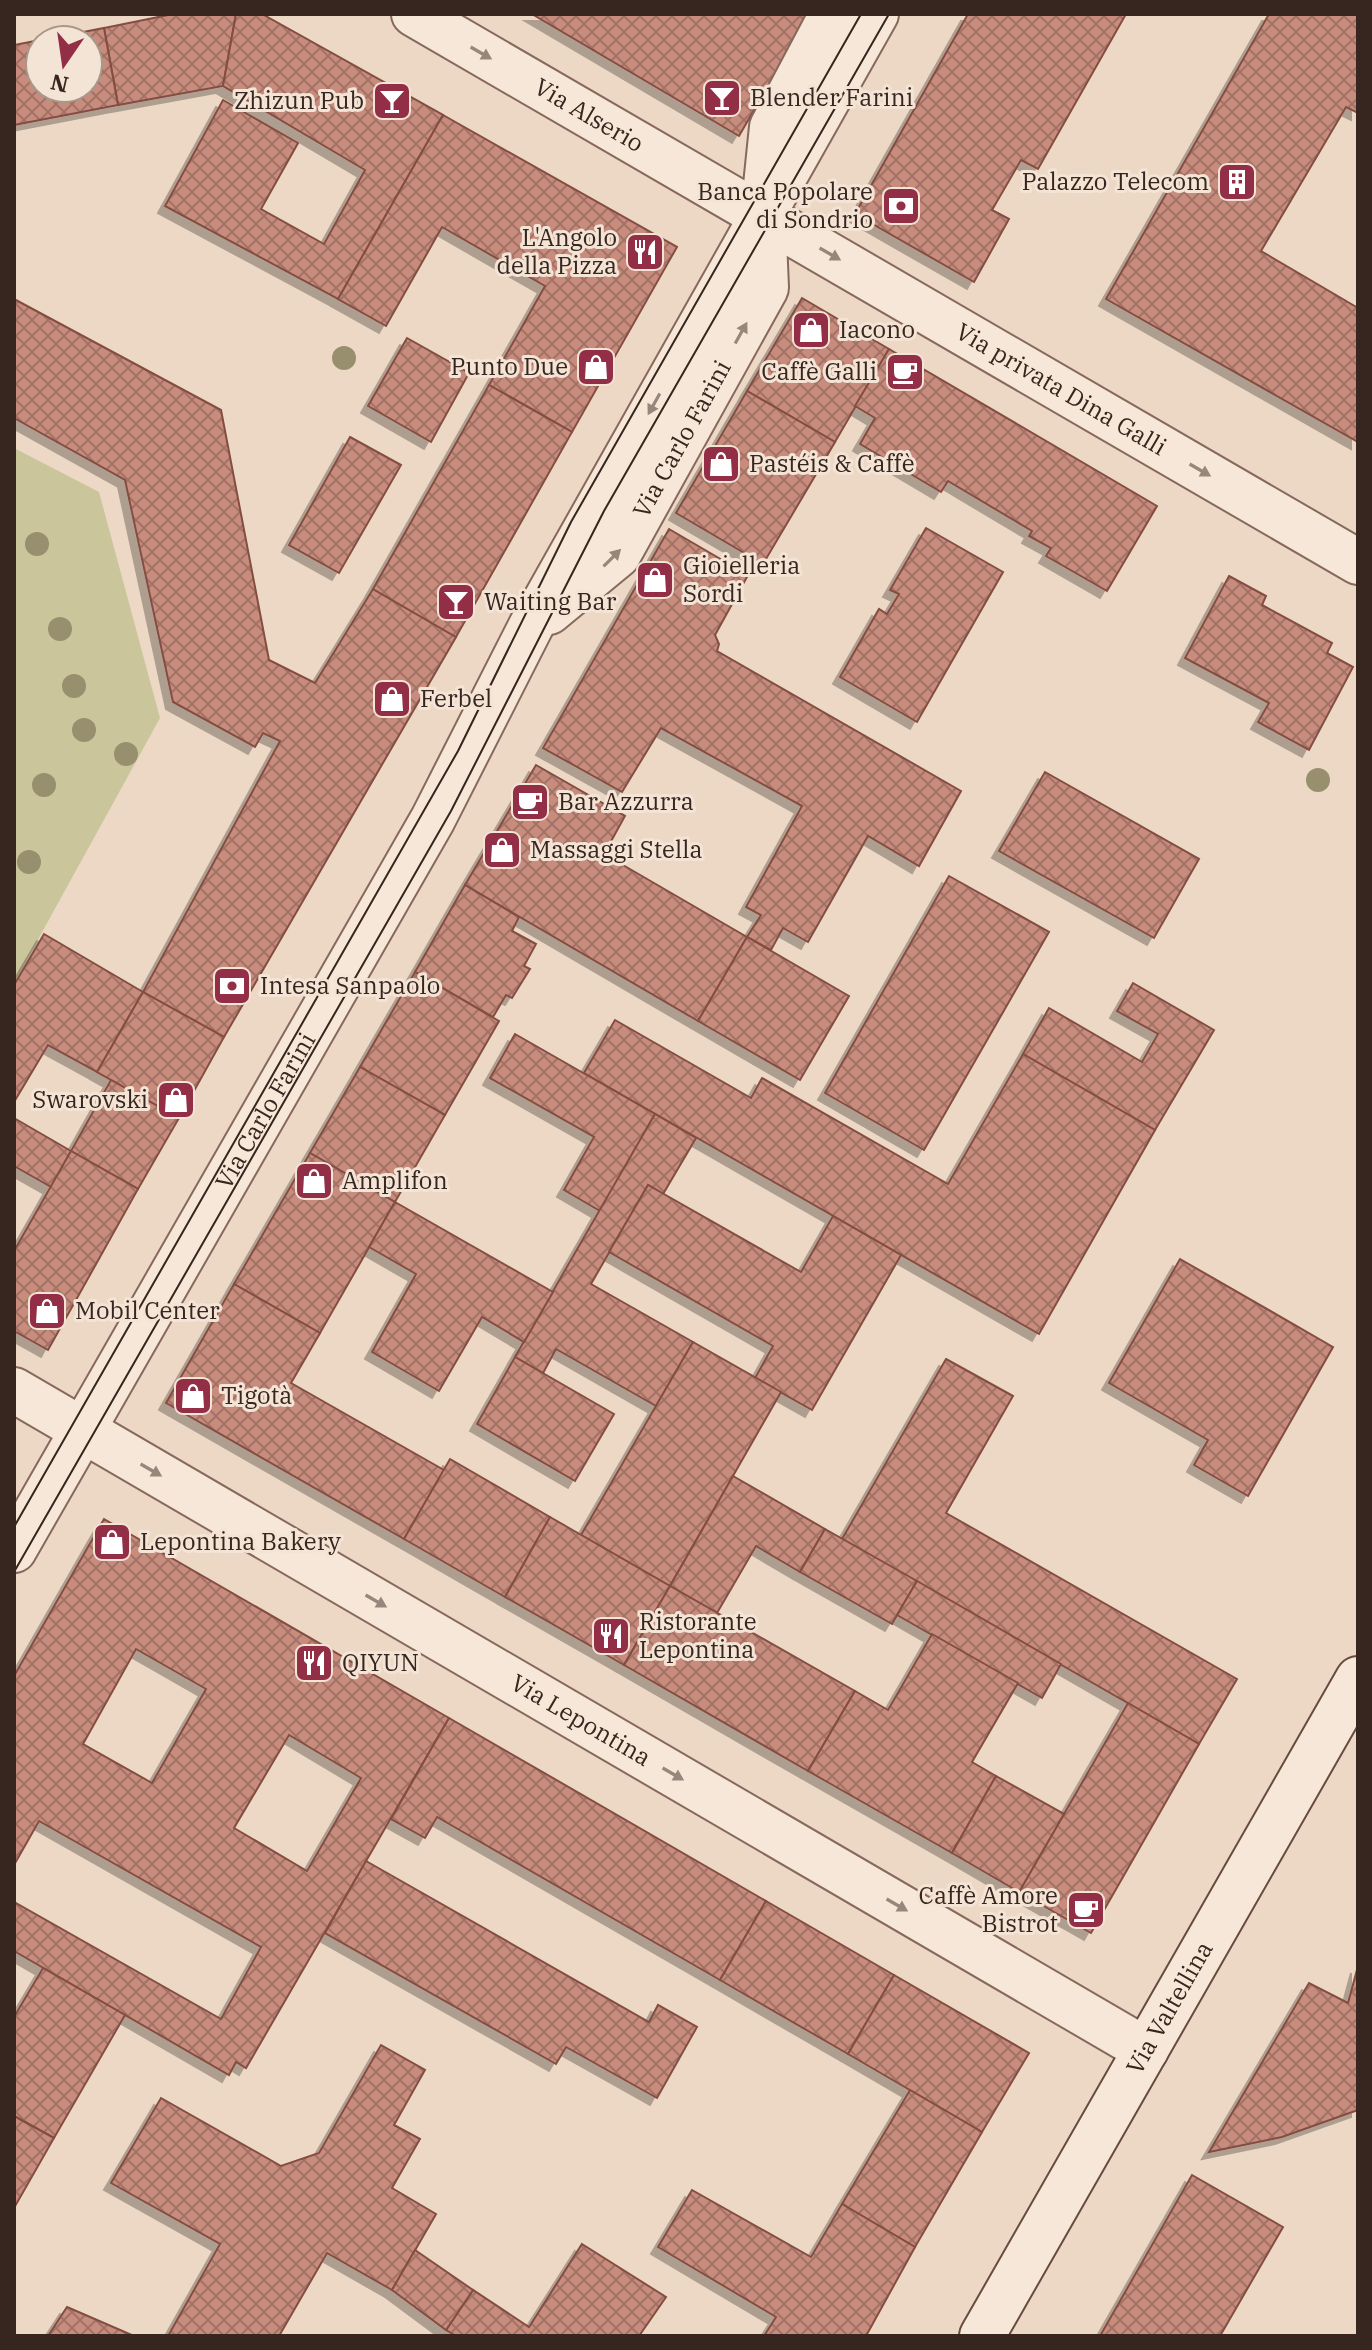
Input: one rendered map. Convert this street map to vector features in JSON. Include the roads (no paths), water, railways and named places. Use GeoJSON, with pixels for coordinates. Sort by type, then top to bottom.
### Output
{"type":"FeatureCollection","features":[{"type":"Feature","properties":{"kind":"street","name":"Via Alserio"},"geometry":{"type":"LineString","coordinates":[[414,14],[763,215]]}},
{"type":"Feature","properties":{"kind":"street"},"geometry":{"type":"LineString","coordinates":[[763,215],[772,127],[832,14]]}},
{"type":"Feature","properties":{"kind":"street","name":"Via Carlo Farini"},"geometry":{"type":"LineString","coordinates":[[14,1550],[433,819],[531,626],[876,14]]}},
{"type":"Feature","properties":{"kind":"street","name":"Via privata Dina Galli"},"geometry":{"type":"LineString","coordinates":[[763,215],[1358,562]]}},
{"type":"Feature","properties":{"kind":"street","name":"Via Lepontina"},"geometry":{"type":"LineString","coordinates":[[14,1390],[1146,2050]]}},
{"type":"Feature","properties":{"kind":"street","name":"Via Valtellina"},"geometry":{"type":"LineString","coordinates":[[982,2336],[1146,2050],[1352,1704]]}},
{"type":"Feature","properties":{"kind":"tram line"},"geometry":{"type":"LineString","coordinates":[[14,1527],[458,751],[571,522],[861,14]]}},
{"type":"Feature","properties":{"kind":"tram line"},"geometry":{"type":"LineString","coordinates":[[14,1572],[451,811],[604,511],[889,14]]}},
{"type":"Feature","properties":{"kind":"place","name":"Blender Farini"},"geometry":{"type":"Point","coordinates":[722,98]}},
{"type":"Feature","properties":{"kind":"place","name":"Zhizun Pub"},"geometry":{"type":"Point","coordinates":[392,101]}},
{"type":"Feature","properties":{"kind":"place","name":"Palazzo Telecom"},"geometry":{"type":"Point","coordinates":[1237,182]}},
{"type":"Feature","properties":{"kind":"place","name":"Banca Popolare di Sondrio"},"geometry":{"type":"Point","coordinates":[901,206]}},
{"type":"Feature","properties":{"kind":"place","name":"L'Angolo della Pizza"},"geometry":{"type":"Point","coordinates":[645,252]}},
{"type":"Feature","properties":{"kind":"place","name":"Iacono"},"geometry":{"type":"Point","coordinates":[811,330]}},
{"type":"Feature","properties":{"kind":"place","name":"Punto Due"},"geometry":{"type":"Point","coordinates":[596,367]}},
{"type":"Feature","properties":{"kind":"place","name":"Caffè Galli"},"geometry":{"type":"Point","coordinates":[905,372]}},
{"type":"Feature","properties":{"kind":"place","name":"Pastéis & Caffè"},"geometry":{"type":"Point","coordinates":[721,464]}},
{"type":"Feature","properties":{"kind":"place","name":"Gioielleria Sordi"},"geometry":{"type":"Point","coordinates":[655,580]}},
{"type":"Feature","properties":{"kind":"place","name":"Waiting Bar"},"geometry":{"type":"Point","coordinates":[456,602]}},
{"type":"Feature","properties":{"kind":"place","name":"Ferbel"},"geometry":{"type":"Point","coordinates":[392,699]}},
{"type":"Feature","properties":{"kind":"place","name":"Bar Azzurra"},"geometry":{"type":"Point","coordinates":[530,802]}},
{"type":"Feature","properties":{"kind":"place","name":"Massaggi Stella"},"geometry":{"type":"Point","coordinates":[502,850]}},
{"type":"Feature","properties":{"kind":"place","name":"Intesa Sanpaolo"},"geometry":{"type":"Point","coordinates":[232,986]}},
{"type":"Feature","properties":{"kind":"place","name":"Swarovski"},"geometry":{"type":"Point","coordinates":[176,1100]}},
{"type":"Feature","properties":{"kind":"place","name":"Amplifon"},"geometry":{"type":"Point","coordinates":[314,1181]}},
{"type":"Feature","properties":{"kind":"place","name":"Mobil Center"},"geometry":{"type":"Point","coordinates":[47,1311]}},
{"type":"Feature","properties":{"kind":"place","name":"Tigotà"},"geometry":{"type":"Point","coordinates":[193,1396]}},
{"type":"Feature","properties":{"kind":"place","name":"Lepontina Bakery"},"geometry":{"type":"Point","coordinates":[112,1542]}},
{"type":"Feature","properties":{"kind":"place","name":"Ristorante Lepontina"},"geometry":{"type":"Point","coordinates":[611,1636]}},
{"type":"Feature","properties":{"kind":"place","name":"QIYUN"},"geometry":{"type":"Point","coordinates":[314,1663]}},
{"type":"Feature","properties":{"kind":"place","name":"Caffè Amore Bistrot"},"geometry":{"type":"Point","coordinates":[1086,1910]}}]}
